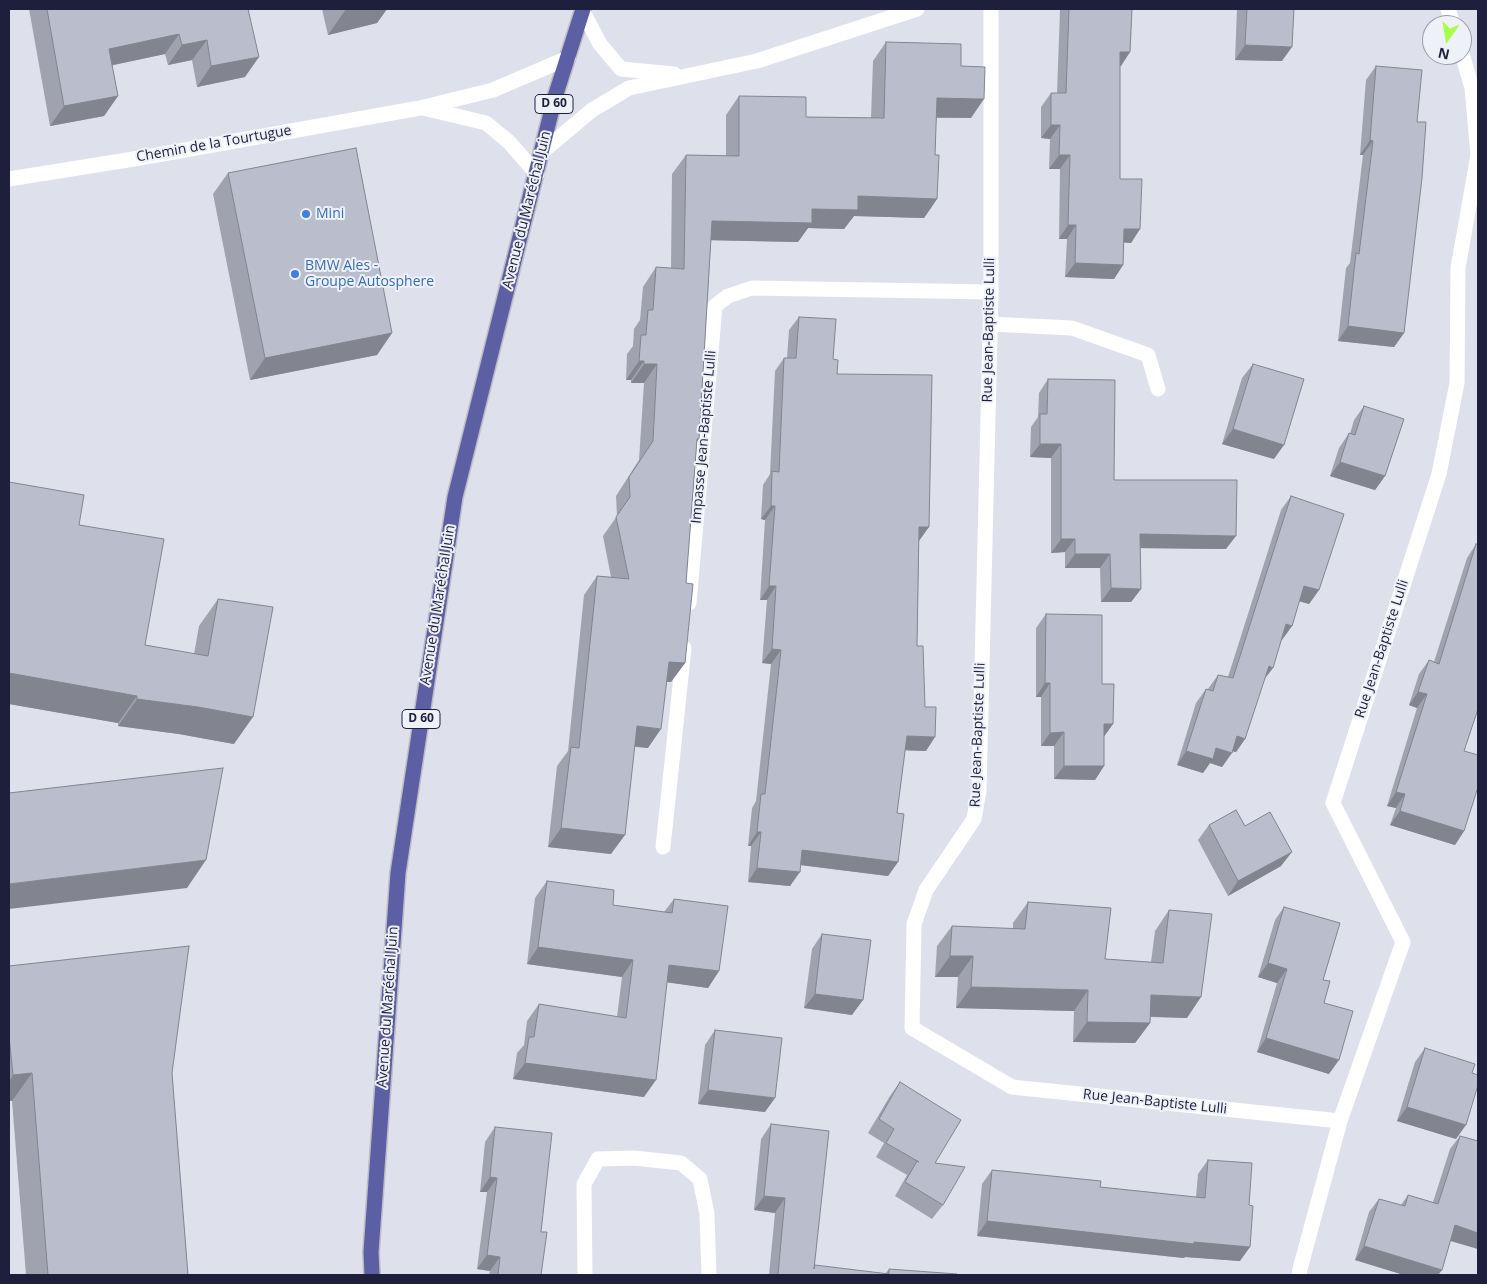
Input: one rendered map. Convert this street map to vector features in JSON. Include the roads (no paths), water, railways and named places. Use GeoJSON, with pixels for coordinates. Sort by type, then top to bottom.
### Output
{"type":"FeatureCollection","features":[{"type":"Feature","properties":{"kind":"main road","name":"Avenue du Maréchal Juin"},"geometry":{"type":"LineString","coordinates":[[372,1275],[372,1242],[399,863],[454,497],[555,98],[583,9]]}},
{"type":"Feature","properties":{"kind":"street"},"geometry":{"type":"LineString","coordinates":[[583,9],[600,44],[621,69],[674,74],[757,61]]}},
{"type":"Feature","properties":{"kind":"street"},"geometry":{"type":"LineString","coordinates":[[542,152],[592,110],[629,88],[757,61],[917,9]]}},
{"type":"Feature","properties":{"kind":"street","name":"Rue Jean-Baptiste Lulli"},"geometry":{"type":"LineString","coordinates":[[991,9],[991,292],[979,791],[974,819],[926,890],[914,924],[912,1028],[1012,1087],[1340,1121]]}},
{"type":"Feature","properties":{"kind":"street","name":"Chemin de la Tourtugue"},"geometry":{"type":"LineString","coordinates":[[9,178],[140,158],[420,108],[493,90],[568,58]]}},
{"type":"Feature","properties":{"kind":"street","name":"Rue Jean-Baptiste Lulli"},"geometry":{"type":"LineString","coordinates":[[1300,1275],[1300,1269],[1340,1121],[1403,942],[1333,804],[1439,474],[1457,383],[1458,268],[1478,155],[1472,88],[1465,65]]}},
{"type":"Feature","properties":{"kind":"street","name":"Chemin de la Tourtugue"},"geometry":{"type":"LineString","coordinates":[[420,108],[486,123],[509,142],[537,174]]}},
{"type":"Feature","properties":{"kind":"street","name":"Impasse Jean-Baptiste Lulli"},"geometry":{"type":"LineString","coordinates":[[688,616],[715,306],[728,296],[752,288],[991,292]]}},
{"type":"Feature","properties":{"kind":"street"},"geometry":{"type":"LineString","coordinates":[[990,324],[1072,328],[1148,355],[1158,390]]}},
{"type":"Feature","properties":{"kind":"street"},"geometry":{"type":"LineString","coordinates":[[664,847],[686,636]]}},
{"type":"Feature","properties":{"kind":"street"},"geometry":{"type":"LineString","coordinates":[[585,1275],[584,1184],[598,1159],[634,1158],[681,1163],[700,1179],[707,1214],[709,1275]]}},
{"type":"Feature","properties":{"kind":"place","name":"Mini"},"geometry":{"type":"Point","coordinates":[306,214]}},
{"type":"Feature","properties":{"kind":"place","name":"BMW Ales - Groupe Autosphere"},"geometry":{"type":"Point","coordinates":[295,274]}}]}
